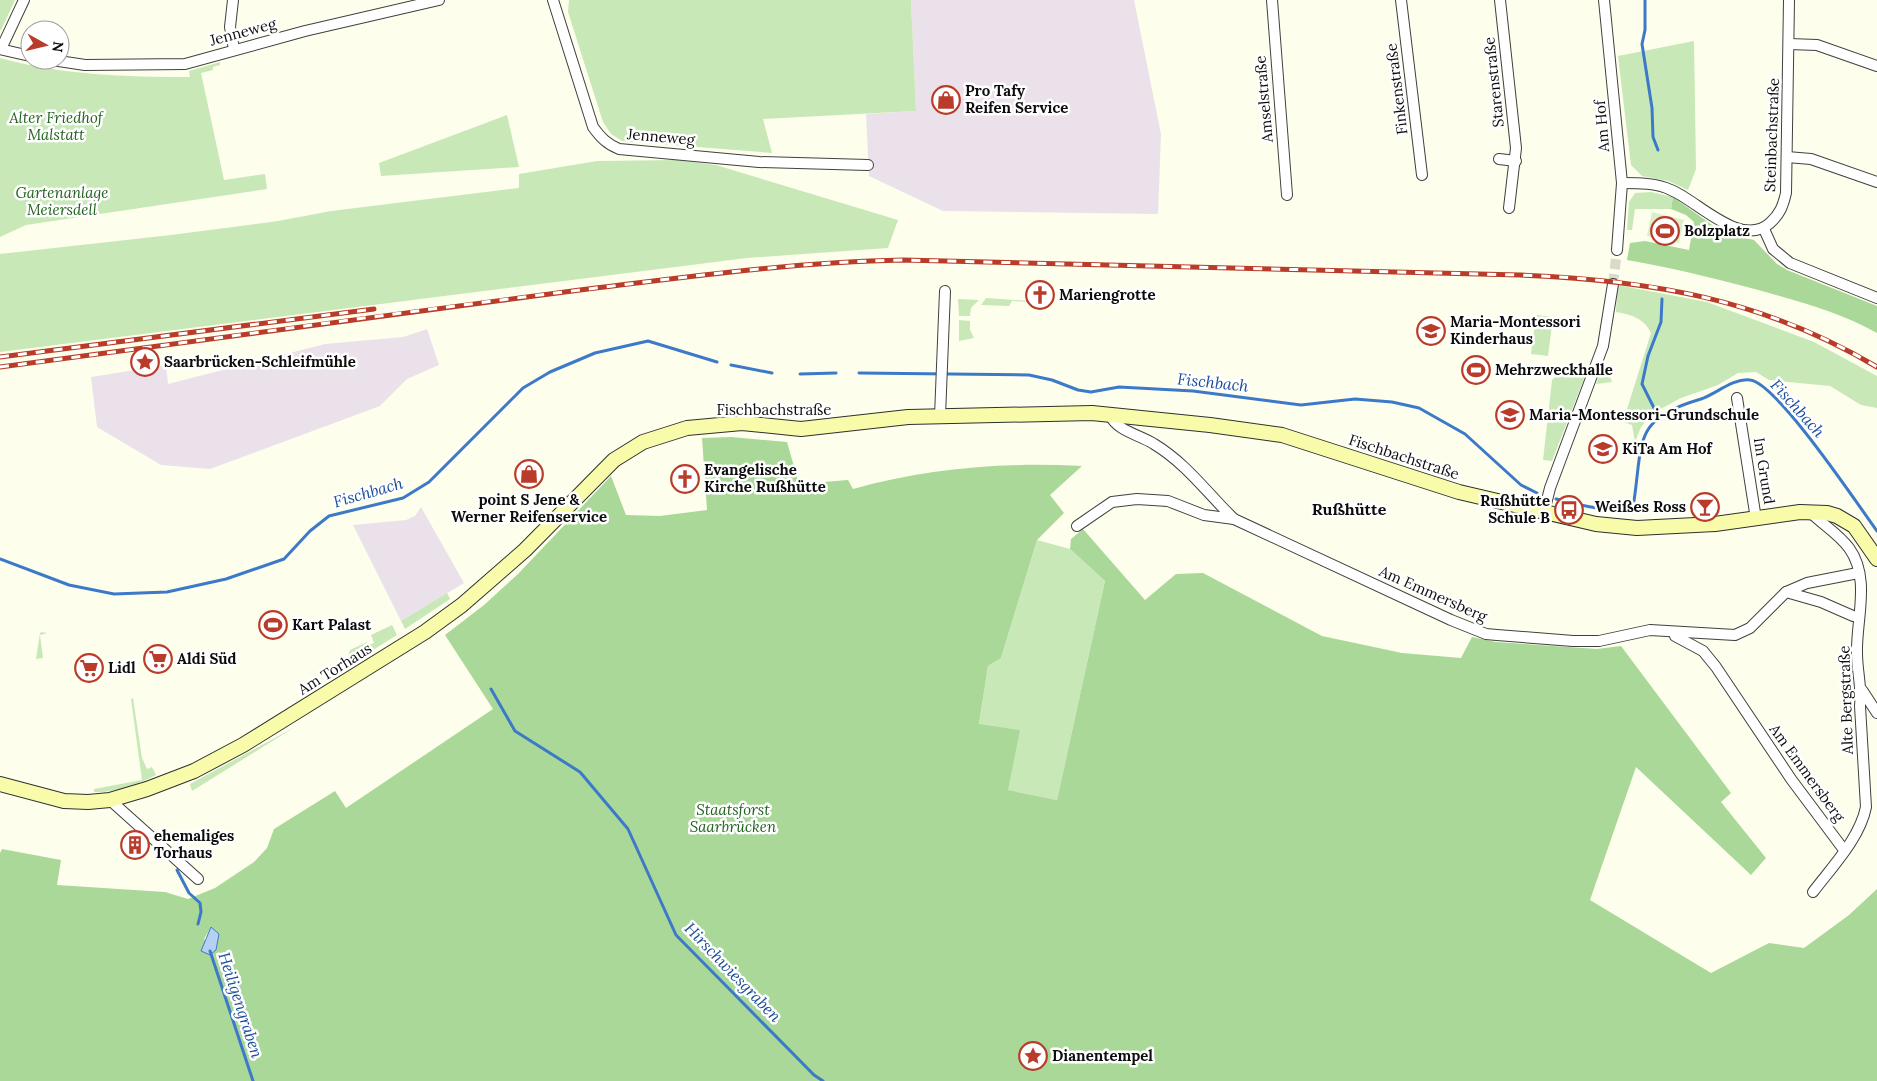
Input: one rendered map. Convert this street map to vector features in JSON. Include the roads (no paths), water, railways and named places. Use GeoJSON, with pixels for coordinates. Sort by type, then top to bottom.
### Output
{"type":"FeatureCollection","features":[{"type":"Feature","properties":{"kind":"main road","name":"Fischbachstraße"},"geometry":{"type":"LineString","coordinates":[[614,460],[643,442],[687,428],[742,423],[801,429],[940,416],[1110,414],[1282,435],[1459,492],[1545,507],[1592,524],[1620,527],[1715,524],[1810,512],[1837,516],[1854,526],[1877,560]]}},
{"type":"Feature","properties":{"kind":"main road","name":"Am Torhaus"},"geometry":{"type":"LineString","coordinates":[[0,784],[64,801],[88,802],[110,800],[147,789],[186,774],[243,745],[425,632],[506,569],[614,460]]}},
{"type":"Feature","properties":{"kind":"street"},"geometry":{"type":"LineString","coordinates":[[20,54],[1,49],[24,0]]}},
{"type":"Feature","properties":{"kind":"street"},"geometry":{"type":"LineString","coordinates":[[233,0],[230,27],[234,50]]}},
{"type":"Feature","properties":{"kind":"street","name":"Jenneweg"},"geometry":{"type":"LineString","coordinates":[[70,63],[85,65],[174,66],[439,0]]}},
{"type":"Feature","properties":{"kind":"street","name":"Jenneweg"},"geometry":{"type":"LineString","coordinates":[[553,0],[593,127],[601,138],[609,144],[619,149],[759,162],[868,164]]}},
{"type":"Feature","properties":{"kind":"street","name":"Amselstraße"},"geometry":{"type":"LineString","coordinates":[[1272,0],[1287,195]]}},
{"type":"Feature","properties":{"kind":"street","name":"Finkenstraße"},"geometry":{"type":"LineString","coordinates":[[1402,0],[1422,174]]}},
{"type":"Feature","properties":{"kind":"street","name":"Starenstraße"},"geometry":{"type":"LineString","coordinates":[[1500,0],[1516,148],[1516,161],[1509,208]]}},
{"type":"Feature","properties":{"kind":"street","name":"Am Hof"},"geometry":{"type":"LineString","coordinates":[[1604,0],[1622,183],[1616,250]]}},
{"type":"Feature","properties":{"kind":"street","name":"Steinbachstraße"},"geometry":{"type":"LineString","coordinates":[[1764,228],[1783,208],[1786,193],[1789,0]]}},
{"type":"Feature","properties":{"kind":"street"},"geometry":{"type":"LineString","coordinates":[[1789,44],[1817,45],[1877,66]]}},
{"type":"Feature","properties":{"kind":"street"},"geometry":{"type":"LineString","coordinates":[[1787,157],[1811,159],[1877,182]]}},
{"type":"Feature","properties":{"kind":"street"},"geometry":{"type":"LineString","coordinates":[[1499,158],[1516,161]]}},
{"type":"Feature","properties":{"kind":"street"},"geometry":{"type":"LineString","coordinates":[[1622,183],[1667,188],[1687,198],[1726,224],[1744,230],[1764,228],[1773,250],[1790,263],[1877,298]]}},
{"type":"Feature","properties":{"kind":"street"},"geometry":{"type":"LineString","coordinates":[[1545,507],[1550,488],[1603,346],[1613,284]]}},
{"type":"Feature","properties":{"kind":"street"},"geometry":{"type":"LineString","coordinates":[[940,416],[945,291]]}},
{"type":"Feature","properties":{"kind":"street","name":"Im Grund"},"geometry":{"type":"LineString","coordinates":[[1737,398],[1756,519]]}},
{"type":"Feature","properties":{"kind":"street","name":"Am Emmersberg"},"geometry":{"type":"LineString","coordinates":[[1110,414],[1115,424],[1155,444],[1184,465],[1212,498],[1234,519]]}},
{"type":"Feature","properties":{"kind":"street","name":"Am Emmersberg"},"geometry":{"type":"LineString","coordinates":[[1077,526],[1104,505],[1120,500],[1168,501],[1204,515],[1234,519],[1435,613],[1486,634],[1573,641],[1599,640],[1635,632],[1716,636],[1743,633],[1786,592],[1807,583],[1858,573]]}},
{"type":"Feature","properties":{"kind":"street","name":"Alte Bergstraße"},"geometry":{"type":"LineString","coordinates":[[1810,512],[1850,549],[1856,561],[1861,613],[1856,654],[1862,690],[1860,706],[1866,807],[1864,818],[1844,850],[1813,892]]}},
{"type":"Feature","properties":{"kind":"street"},"geometry":{"type":"LineString","coordinates":[[1786,592],[1821,602],[1853,616]]}},
{"type":"Feature","properties":{"kind":"street","name":"Am Emmersberg"},"geometry":{"type":"LineString","coordinates":[[1663,632],[1685,639],[1702,651],[1711,661],[1791,779],[1844,850]]}},
{"type":"Feature","properties":{"kind":"street"},"geometry":{"type":"LineString","coordinates":[[1862,690],[1877,713]]}},
{"type":"Feature","properties":{"kind":"street"},"geometry":{"type":"LineString","coordinates":[[110,800],[198,878]]}},
{"type":"Feature","properties":{"kind":"water"},"geometry":{"type":"Polygon","coordinates":[[[211,927],[219,934],[216,950],[210,955],[201,951],[211,927]]]}},
{"type":"Feature","properties":{"kind":"waterway"},"geometry":{"type":"LineString","coordinates":[[1645,0],[1645,30],[1642,44],[1652,108],[1653,137],[1658,150]]}},
{"type":"Feature","properties":{"kind":"waterway"},"geometry":{"type":"LineString","coordinates":[[1658,416],[1642,384],[1648,356],[1661,322],[1662,299]]}},
{"type":"Feature","properties":{"kind":"waterway","name":"Fischbach"},"geometry":{"type":"LineString","coordinates":[[0,559],[69,585],[114,594],[167,592],[226,579],[284,559],[310,531],[329,516],[403,498],[429,482],[523,388],[550,372],[595,353],[648,341],[717,362]]}},
{"type":"Feature","properties":{"kind":"waterway","name":"Fischbach"},"geometry":{"type":"LineString","coordinates":[[731,365],[772,373]]}},
{"type":"Feature","properties":{"kind":"waterway","name":"Fischbach"},"geometry":{"type":"LineString","coordinates":[[800,374],[836,373]]}},
{"type":"Feature","properties":{"kind":"waterway","name":"Fischbach"},"geometry":{"type":"LineString","coordinates":[[859,373],[1029,375],[1052,380],[1078,390],[1091,392],[1119,387],[1193,391],[1301,405],[1355,399],[1392,402],[1419,408],[1465,434],[1521,485],[1537,493]]}},
{"type":"Feature","properties":{"kind":"waterway","name":"Fischbach"},"geometry":{"type":"LineString","coordinates":[[1556,499],[1606,509],[1625,506],[1634,501],[1641,447],[1645,435],[1652,424],[1663,415],[1679,407],[1707,397],[1737,381],[1750,380],[1762,386],[1797,422],[1877,531]]}},
{"type":"Feature","properties":{"kind":"waterway","name":"Hirschwiesgraben"},"geometry":{"type":"LineString","coordinates":[[491,689],[515,731],[580,772],[628,829],[676,935],[814,1075],[823,1081]]}},
{"type":"Feature","properties":{"kind":"waterway","name":"Heiligengraben"},"geometry":{"type":"LineString","coordinates":[[177,870],[189,893],[200,903],[201,912],[198,924]]}},
{"type":"Feature","properties":{"kind":"waterway","name":"Heiligengraben"},"geometry":{"type":"LineString","coordinates":[[210,951],[253,1081]]}},
{"type":"Feature","properties":{"kind":"tunnel"},"geometry":{"type":"LineString","coordinates":[[1613,284],[1617,250]]}},
{"type":"Feature","properties":{"kind":"railway"},"geometry":{"type":"LineString","coordinates":[[0,367],[700,275],[862,261],[903,260],[1520,275],[1615,282],[1705,297],[1748,309],[1834,344],[1877,367]]}},
{"type":"Feature","properties":{"kind":"railway"},"geometry":{"type":"LineString","coordinates":[[0,357],[374,309]]}},
{"type":"Feature","properties":{"kind":"place","name":"Pro Tafy Reifen Service"},"geometry":{"type":"Point","coordinates":[946,100]}},
{"type":"Feature","properties":{"kind":"place","name":"Bolzplatz"},"geometry":{"type":"Point","coordinates":[1665,231]}},
{"type":"Feature","properties":{"kind":"place","name":"Mariengrotte"},"geometry":{"type":"Point","coordinates":[1040,295]}},
{"type":"Feature","properties":{"kind":"place","name":"Maria-Montessori Kinderhaus"},"geometry":{"type":"Point","coordinates":[1431,331]}},
{"type":"Feature","properties":{"kind":"place","name":"Saarbrücken-Schleifmühle"},"geometry":{"type":"Point","coordinates":[145,362]}},
{"type":"Feature","properties":{"kind":"place","name":"Mehrzweckhalle"},"geometry":{"type":"Point","coordinates":[1476,370]}},
{"type":"Feature","properties":{"kind":"place","name":"Maria-Montessori-Grundschule"},"geometry":{"type":"Point","coordinates":[1510,415]}},
{"type":"Feature","properties":{"kind":"place","name":"KiTa Am Hof"},"geometry":{"type":"Point","coordinates":[1603,449]}},
{"type":"Feature","properties":{"kind":"place","name":"point S Jene & Werner Reifenservice"},"geometry":{"type":"Point","coordinates":[529,474]}},
{"type":"Feature","properties":{"kind":"place","name":"Evangelische Kirche Rußhütte"},"geometry":{"type":"Point","coordinates":[685,479]}},
{"type":"Feature","properties":{"kind":"place","name":"Weißes Ross"},"geometry":{"type":"Point","coordinates":[1705,507]}},
{"type":"Feature","properties":{"kind":"place","name":"Rußhütte Schule B"},"geometry":{"type":"Point","coordinates":[1569,510]}},
{"type":"Feature","properties":{"kind":"place","name":"Kart Palast"},"geometry":{"type":"Point","coordinates":[273,625]}},
{"type":"Feature","properties":{"kind":"place","name":"Aldi Süd"},"geometry":{"type":"Point","coordinates":[158,659]}},
{"type":"Feature","properties":{"kind":"place","name":"Lidl"},"geometry":{"type":"Point","coordinates":[89,668]}},
{"type":"Feature","properties":{"kind":"place","name":"ehemaliges Torhaus"},"geometry":{"type":"Point","coordinates":[135,845]}},
{"type":"Feature","properties":{"kind":"place","name":"Dianentempel"},"geometry":{"type":"Point","coordinates":[1033,1056]}},
{"type":"Feature","properties":{"kind":"district","name":"Rußhütte"},"geometry":{"type":"Point","coordinates":[1349,509]}},
{"type":"Feature","properties":{"kind":"park label","name":"Alter Friedhof Malstatt"},"geometry":{"type":"Point","coordinates":[56,126]}},
{"type":"Feature","properties":{"kind":"park label","name":"Gartenanlage Meiersdell"},"geometry":{"type":"Point","coordinates":[62,202]}},
{"type":"Feature","properties":{"kind":"park label","name":"Staatsforst Saarbrücken"},"geometry":{"type":"Point","coordinates":[733,818]}}]}
